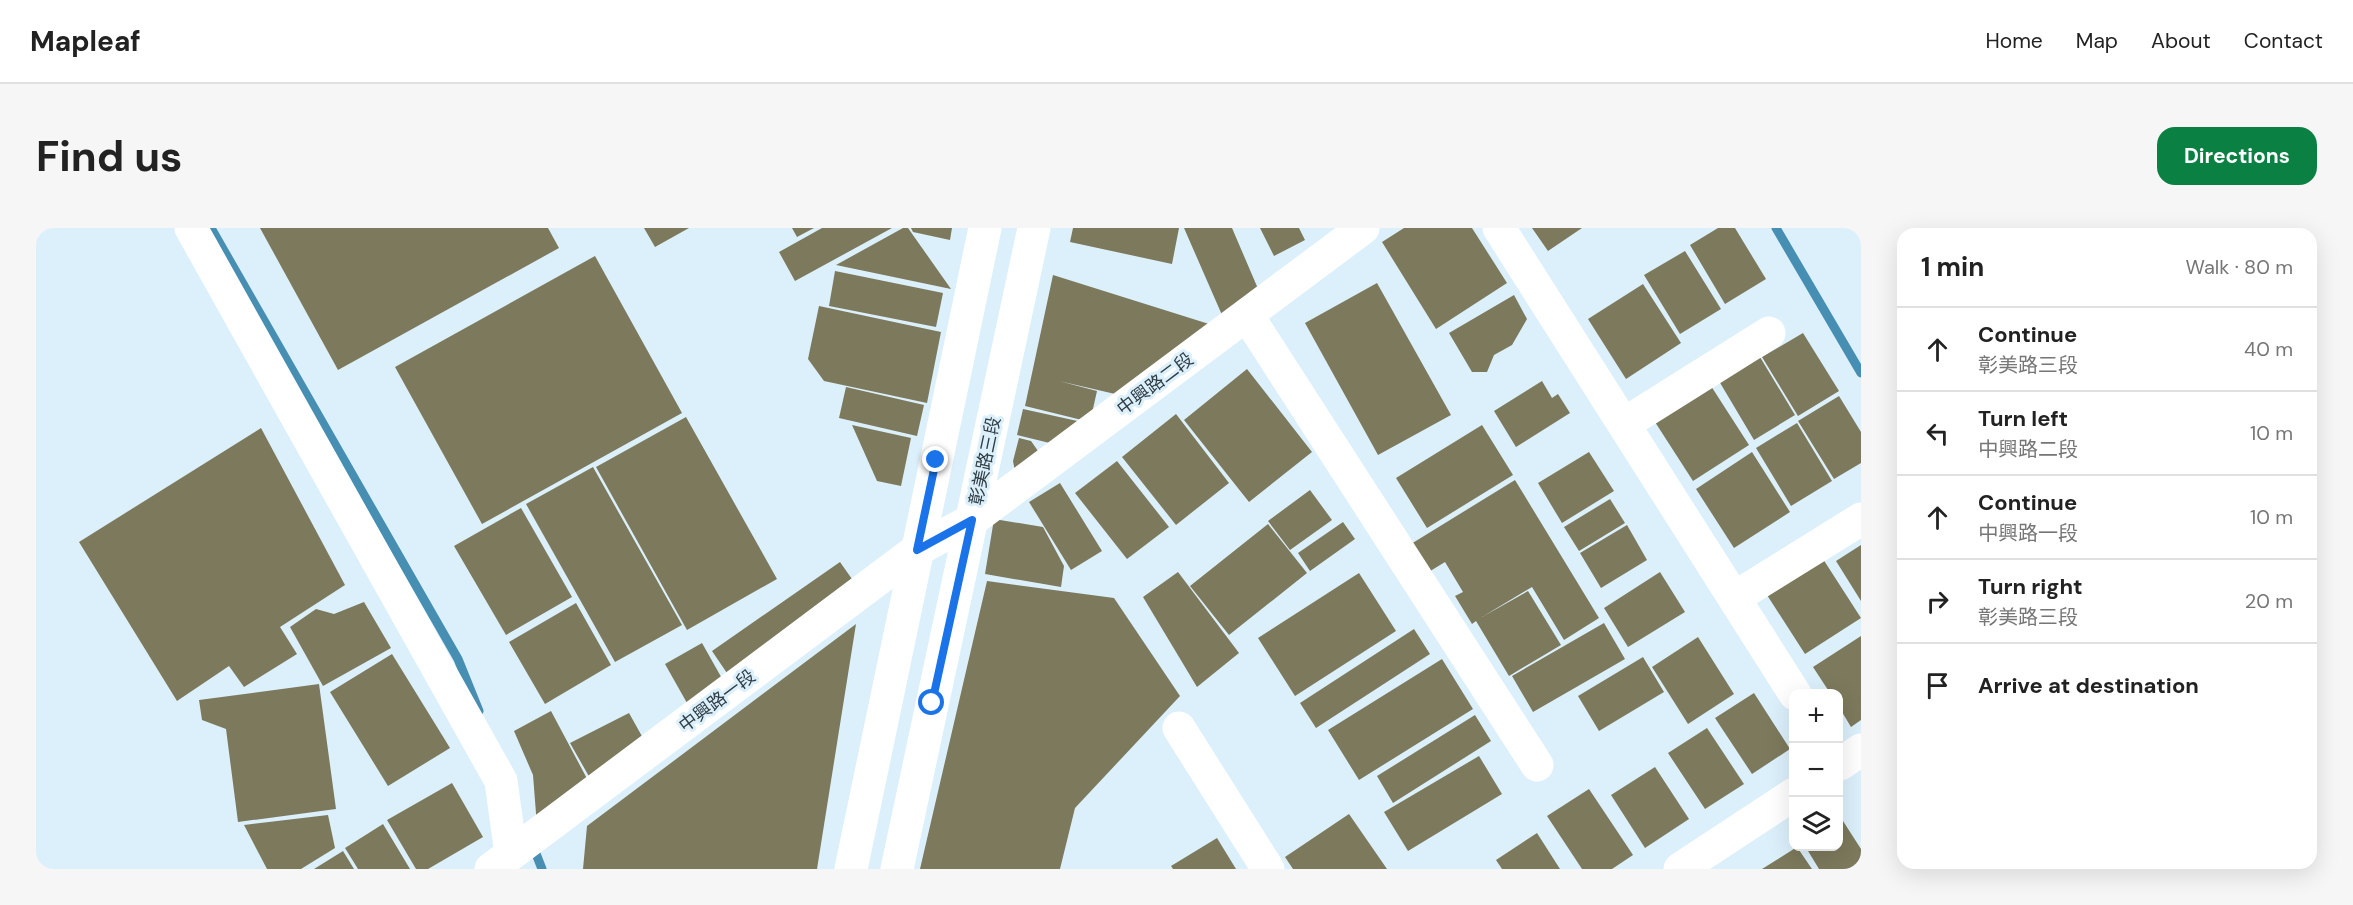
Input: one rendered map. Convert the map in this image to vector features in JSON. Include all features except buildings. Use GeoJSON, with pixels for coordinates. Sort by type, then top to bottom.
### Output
{"type":"FeatureCollection","features":[{"type":"Feature","properties":{"kind":"main road"},"geometry":{"type":"LineString","coordinates":[[191,228],[501,781],[501,862]]}},
{"type":"Feature","properties":{"kind":"main road","name":"彰美路三段"},"geometry":{"type":"LineString","coordinates":[[897,869],[985,228]]}},
{"type":"Feature","properties":{"kind":"main road","name":"彰美路三段"},"geometry":{"type":"LineString","coordinates":[[851,869],[944,535],[1034,228]]}},
{"type":"Feature","properties":{"kind":"main road","name":"中興路二段"},"geometry":{"type":"LineString","coordinates":[[944,535],[1363,228]]}},
{"type":"Feature","properties":{"kind":"main road"},"geometry":{"type":"LineString","coordinates":[[1499,228],[1792,689]]}},
{"type":"Feature","properties":{"kind":"main road"},"geometry":{"type":"LineString","coordinates":[[1247,315],[1537,765]]}},
{"type":"Feature","properties":{"kind":"main road"},"geometry":{"type":"LineString","coordinates":[[1624,424],[1769,333]]}},
{"type":"Feature","properties":{"kind":"main road"},"geometry":{"type":"LineString","coordinates":[[1734,598],[1861,519]]}},
{"type":"Feature","properties":{"kind":"main road","name":"中興路一段"},"geometry":{"type":"LineString","coordinates":[[501,862],[944,535]]}},
{"type":"Feature","properties":{"kind":"main road"},"geometry":{"type":"LineString","coordinates":[[1179,728],[1268,869]]}},
{"type":"Feature","properties":{"kind":"main road"},"geometry":{"type":"LineString","coordinates":[[1680,869],[1789,797]]}},
{"type":"Feature","properties":{"kind":"waterway"},"geometry":{"type":"LineString","coordinates":[[211,228],[458,659],[479,711]]}},
{"type":"Feature","properties":{"kind":"waterway"},"geometry":{"type":"LineString","coordinates":[[1776,228],[1861,373]]}},
{"type":"Feature","properties":{"kind":"waterway"},"geometry":{"type":"LineString","coordinates":[[533,846],[542,869]]}},
{"type":"Feature","properties":{"kind":"route"},"geometry":{"type":"LineString","coordinates":[[932,703],[972,520],[917,550],[936,460]]}}]}
